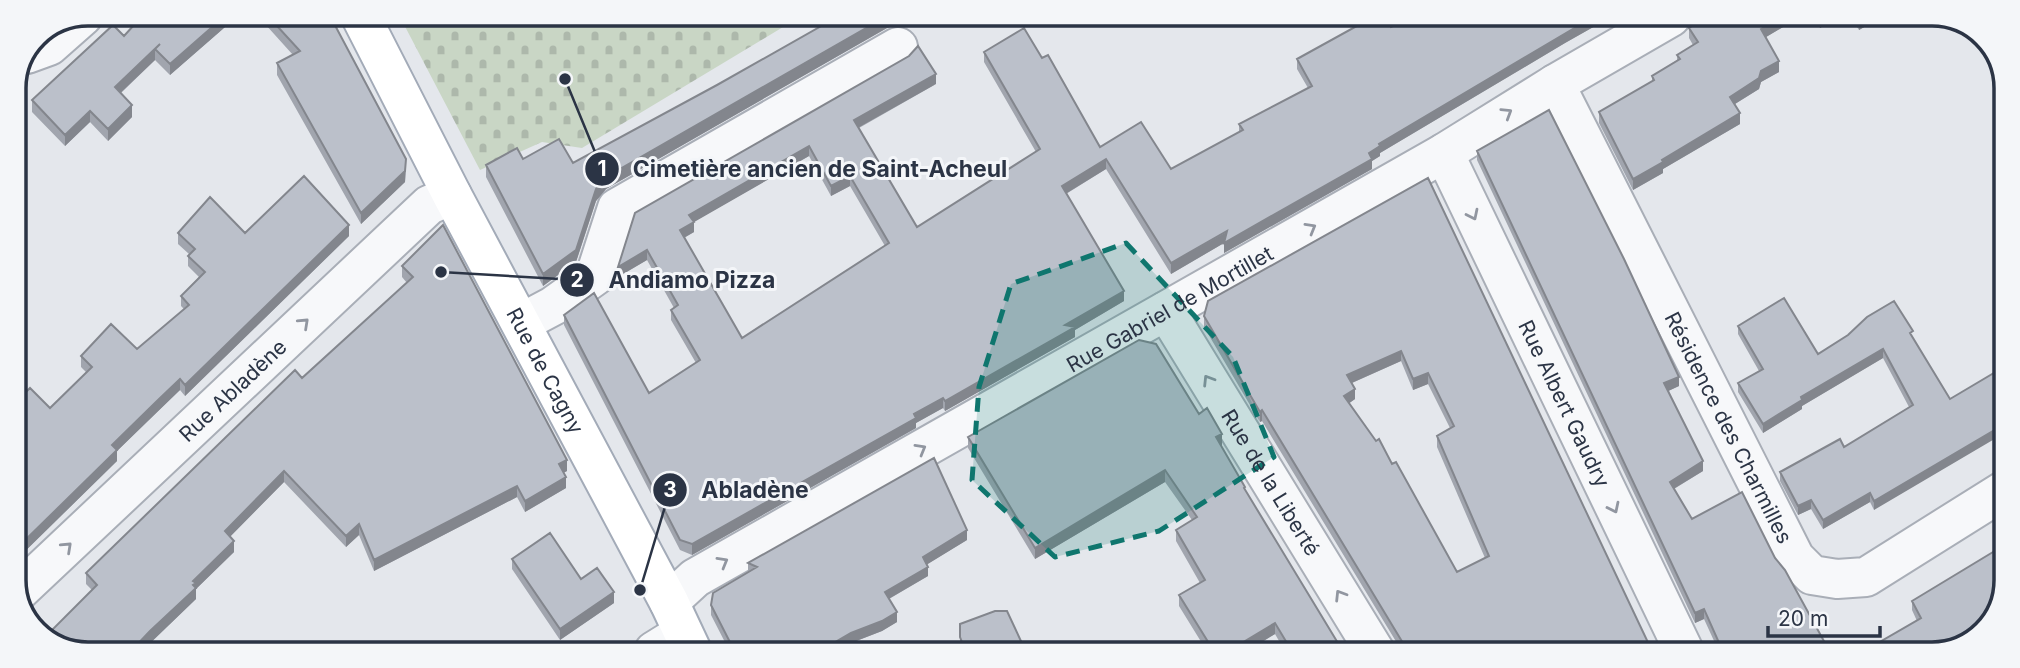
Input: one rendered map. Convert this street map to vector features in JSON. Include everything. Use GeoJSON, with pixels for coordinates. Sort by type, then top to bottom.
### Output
{"type":"FeatureCollection","features":[{"type":"Feature","properties":{"kind":"main road","name":"Rue de Cagny"},"geometry":{"type":"LineString","coordinates":[[366,26],[521,323],[675,635]]}},
{"type":"Feature","properties":{"kind":"street","name":"Rue Gabriel de Mortillet"},"geometry":{"type":"LineString","coordinates":[[675,635],[695,578],[1444,153],[1655,26]]}},
{"type":"Feature","properties":{"kind":"street"},"geometry":{"type":"LineString","coordinates":[[40,49],[49,46],[67,30]]}},
{"type":"Feature","properties":{"kind":"street"},"geometry":{"type":"LineString","coordinates":[[521,323],[553,306],[595,276],[617,208],[898,47]]}},
{"type":"Feature","properties":{"kind":"street","name":"Résidence des Charmilles"},"geometry":{"type":"LineString","coordinates":[[1555,84],[1795,558],[1812,575],[1837,579],[1866,577],[1994,497]]}},
{"type":"Feature","properties":{"kind":"street","name":"Rue Albert Gaudry"},"geometry":{"type":"LineString","coordinates":[[1444,153],[1680,642]]}},
{"type":"Feature","properties":{"kind":"street","name":"Rue Abladène"},"geometry":{"type":"LineString","coordinates":[[26,584],[429,205],[452,195]]}},
{"type":"Feature","properties":{"kind":"street","name":"Rue de la Liberté"},"geometry":{"type":"LineString","coordinates":[[1166,311],[1369,642]]}},
{"type":"Feature","properties":{"kind":"highlighted area"},"geometry":{"type":"Polygon","coordinates":[[[1126,243],[1233,357],[1274,457],[1159,531],[1055,557],[972,480],[979,387],[1011,284],[1126,243]]]}},
{"type":"Feature","properties":{"kind":"green space"},"geometry":{"type":"Polygon","coordinates":[[[405,26],[785,26],[582,148],[542,142],[480,170],[405,26]]]}},
{"type":"Feature","properties":{"kind":"building"},"geometry":{"type":"Polygon","coordinates":[[[112,26],[124,36],[133,26],[213,26],[170,64],[155,49],[160,44],[115,87],[132,105],[108,129],[90,111],[65,135],[32,100],[112,26]]]}},
{"type":"Feature","properties":{"kind":"building"},"geometry":{"type":"Polygon","coordinates":[[[277,26],[335,26],[406,159],[405,171],[361,213],[277,63],[300,51],[277,26]]]}},
{"type":"Feature","properties":{"kind":"building"},"geometry":{"type":"Polygon","coordinates":[[[821,26],[870,26],[606,177],[596,189],[576,250],[543,274],[486,165],[517,148],[523,159],[559,139],[573,163],[821,26]]]}},
{"type":"Feature","properties":{"kind":"building"},"geometry":{"type":"Polygon","coordinates":[[[1357,26],[1578,26],[1379,144],[1380,146],[1369,153],[1372,159],[1224,243],[1227,231],[1171,263],[1106,159],[1062,186],[1124,291],[1065,325],[1075,327],[945,401],[943,398],[914,414],[916,418],[692,544],[680,540],[564,315],[594,293],[649,393],[700,360],[671,310],[678,305],[647,250],[618,267],[635,213],[909,56],[918,46],[936,74],[854,120],[917,227],[1040,149],[984,52],[1024,28],[1042,58],[1048,55],[1100,147],[1141,122],[1171,169],[1243,130],[1239,124],[1312,86],[1297,59],[1357,26]],[[809,146],[689,215],[694,222],[680,230],[742,338],[889,243],[850,176],[831,186],[809,146]]]}},
{"type":"Feature","properties":{"kind":"building"},"geometry":{"type":"Polygon","coordinates":[[[1766,26],[1761,29],[1779,61],[1761,71],[1759,78],[1730,97],[1740,113],[1633,179],[1599,112],[1654,80],[1652,76],[1680,59],[1677,55],[1698,42],[1689,28],[1766,26]]]}},
{"type":"Feature","properties":{"kind":"building"},"geometry":{"type":"Polygon","coordinates":[[[1549,110],[1624,259],[1679,377],[1664,383],[1703,461],[1670,482],[1692,519],[1742,492],[1775,558],[1785,570],[1824,642],[1719,642],[1704,609],[1695,613],[1477,151],[1549,110]]]}},
{"type":"Feature","properties":{"kind":"building"},"geometry":{"type":"Polygon","coordinates":[[[304,176],[349,225],[185,385],[180,379],[158,400],[112,445],[117,450],[26,539],[26,392],[30,388],[50,408],[92,367],[81,356],[111,324],[137,349],[189,305],[181,296],[205,272],[188,256],[195,249],[178,233],[210,197],[245,233],[304,176]]]}},
{"type":"Feature","properties":{"kind":"building"},"geometry":{"type":"Polygon","coordinates":[[[1428,178],[1648,642],[1402,642],[1204,316],[1208,301],[1428,178]],[[1401,351],[1347,375],[1355,389],[1344,396],[1376,441],[1379,439],[1392,464],[1396,462],[1457,572],[1489,556],[1437,436],[1454,426],[1428,373],[1413,379],[1401,351]]]}},
{"type":"Feature","properties":{"kind":"building"},"geometry":{"type":"Polygon","coordinates":[[[443,225],[567,460],[559,464],[566,477],[525,501],[517,486],[374,560],[359,524],[346,536],[284,471],[225,531],[234,541],[193,581],[196,588],[140,642],[72,640],[52,630],[97,585],[86,573],[295,370],[302,378],[413,277],[402,266],[443,225]]]}},
{"type":"Feature","properties":{"kind":"building"},"geometry":{"type":"Polygon","coordinates":[[[1784,298],[1818,354],[1848,335],[1867,317],[1894,301],[1950,399],[1994,373],[1994,430],[1874,501],[1870,493],[1823,520],[1811,500],[1798,506],[1780,472],[1840,439],[1844,447],[1913,405],[1883,349],[1801,397],[1802,400],[1763,424],[1738,383],[1763,369],[1738,326],[1784,298]]]}},
{"type":"Feature","properties":{"kind":"building"},"geometry":{"type":"Polygon","coordinates":[[[1139,340],[1156,344],[1199,414],[1207,408],[1222,434],[1216,437],[1244,488],[1337,642],[1286,642],[1275,623],[1243,642],[1208,642],[1179,595],[1205,580],[1176,530],[1197,517],[1165,470],[1035,548],[968,437],[1139,340]]]}},
{"type":"Feature","properties":{"kind":"building"},"geometry":{"type":"Polygon","coordinates":[[[934,458],[967,530],[923,557],[928,567],[885,592],[897,612],[835,642],[730,642],[711,605],[713,593],[757,567],[748,563],[934,458]]]}},
{"type":"Feature","properties":{"kind":"building"},"geometry":{"type":"Polygon","coordinates":[[[550,533],[581,579],[597,568],[614,592],[560,629],[512,559],[550,533]]]}},
{"type":"Feature","properties":{"kind":"building"},"geometry":{"type":"Polygon","coordinates":[[[1994,551],[1992,596],[1983,614],[1970,629],[1944,641],[1880,642],[1921,618],[1912,601],[1994,551]]]}},
{"type":"Feature","properties":{"kind":"building"},"geometry":{"type":"Polygon","coordinates":[[[995,611],[1007,611],[1021,642],[962,642],[960,624],[995,611]]]}},
{"type":"Feature","properties":{"kind":"place","name":"Cimetière ancien de Saint-Acheul"},"geometry":{"type":"Point","coordinates":[565,79]}},
{"type":"Feature","properties":{"kind":"place","name":"Andiamo Pizza"},"geometry":{"type":"Point","coordinates":[441,272]}},
{"type":"Feature","properties":{"kind":"place","name":"Abladène"},"geometry":{"type":"Point","coordinates":[640,590]}}]}
